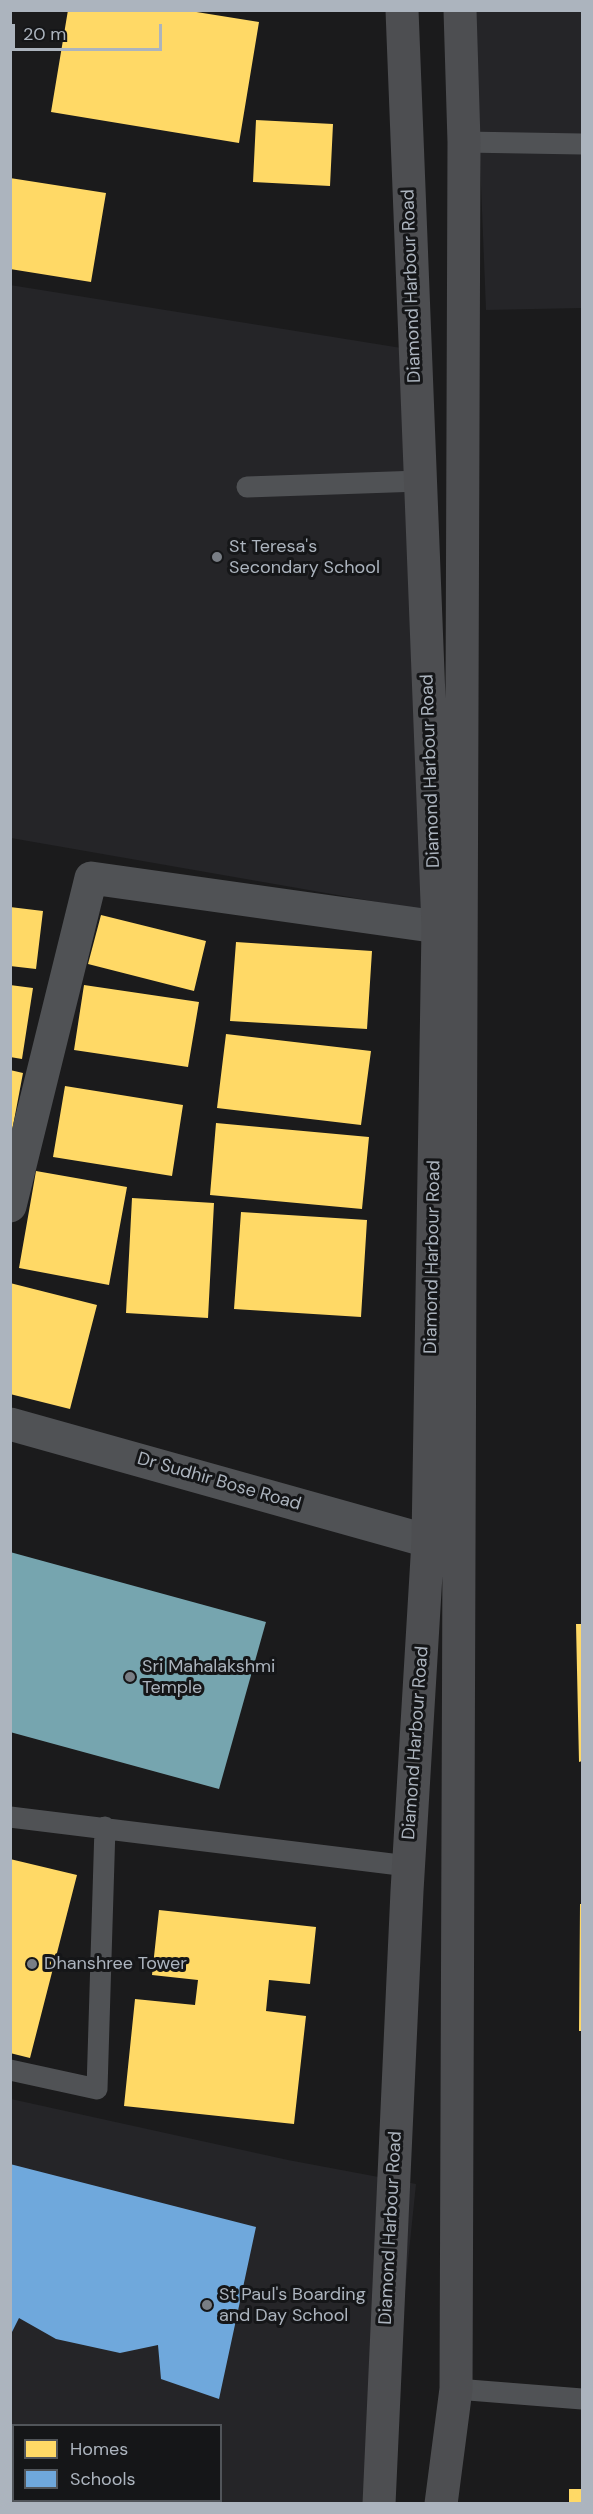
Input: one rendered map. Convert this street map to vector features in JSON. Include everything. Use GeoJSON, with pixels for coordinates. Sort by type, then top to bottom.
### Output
{"type":"FeatureCollection","features":[{"type":"Feature","properties":{"kind":"main road","name":"Diamond Harbour Road"},"geometry":{"type":"LineString","coordinates":[[379,2504],[408,1866],[428,1541],[438,927],[402,10]]}},
{"type":"Feature","properties":{"kind":"main road","name":"Diamond Harbour Road"},"geometry":{"type":"LineString","coordinates":[[441,2504],[456,2389],[464,142],[460,10]]}},
{"type":"Feature","properties":{"kind":"street"},"geometry":{"type":"LineString","coordinates":[[10,1206],[91,878],[438,927]]}},
{"type":"Feature","properties":{"kind":"street","name":"Dr Sudhir Bose Road"},"geometry":{"type":"LineString","coordinates":[[10,1424],[428,1541]]}},
{"type":"Feature","properties":{"kind":"lane"},"geometry":{"type":"LineString","coordinates":[[464,142],[582,144]]}},
{"type":"Feature","properties":{"kind":"lane"},"geometry":{"type":"LineString","coordinates":[[247,488],[420,481]]}},
{"type":"Feature","properties":{"kind":"lane"},"geometry":{"type":"LineString","coordinates":[[10,1817],[408,1866]]}},
{"type":"Feature","properties":{"kind":"lane"},"geometry":{"type":"LineString","coordinates":[[10,2070],[98,2089],[105,1827]]}},
{"type":"Feature","properties":{"kind":"lane"},"geometry":{"type":"LineString","coordinates":[[456,2389],[582,2399]]}},
{"type":"Feature","properties":{"kind":"shaded area"},"geometry":{"type":"Polygon","coordinates":[[[474,11],[582,11],[582,308],[486,310],[474,11]]]}},
{"type":"Feature","properties":{"kind":"shaded area","name":"St Teresa's Secondary School"},"geometry":{"type":"Polygon","coordinates":[[[10,285],[420,351],[429,911],[11,838],[10,285]]]}},
{"type":"Feature","properties":{"kind":"shaded area","name":"St Paul's Boarding and Day School"},"geometry":{"type":"Polygon","coordinates":[[[11,2099],[288,2160],[416,2184],[383,2503],[11,2504],[11,2099]]]}},
{"type":"Feature","properties":{"kind":"building: Homes"},"geometry":{"type":"Polygon","coordinates":[[[68,10],[184,10],[259,22],[239,143],[51,112],[68,10]]]}},
{"type":"Feature","properties":{"kind":"building: Homes"},"geometry":{"type":"Polygon","coordinates":[[[256,120],[333,124],[330,186],[253,182],[256,120]]]}},
{"type":"Feature","properties":{"kind":"building: Homes"},"geometry":{"type":"Polygon","coordinates":[[[10,178],[106,193],[91,282],[10,269],[10,178]]]}},
{"type":"Feature","properties":{"kind":"building: Homes"},"geometry":{"type":"Polygon","coordinates":[[[10,907],[43,911],[36,969],[10,966],[10,907]]]}},
{"type":"Feature","properties":{"kind":"building: Homes"},"geometry":{"type":"Polygon","coordinates":[[[101,915],[206,941],[194,991],[88,964],[101,915]]]}},
{"type":"Feature","properties":{"kind":"building: Homes"},"geometry":{"type":"Polygon","coordinates":[[[236,942],[372,951],[367,1029],[230,1021],[236,942]]]}},
{"type":"Feature","properties":{"kind":"building: Homes"},"geometry":{"type":"Polygon","coordinates":[[[10,985],[33,988],[22,1059],[10,1057],[10,985]]]}},
{"type":"Feature","properties":{"kind":"building: Homes"},"geometry":{"type":"Polygon","coordinates":[[[84,985],[199,1002],[188,1067],[74,1050],[84,985]]]}},
{"type":"Feature","properties":{"kind":"building: Homes"},"geometry":{"type":"Polygon","coordinates":[[[226,1034],[371,1051],[361,1125],[217,1108],[226,1034]]]}},
{"type":"Feature","properties":{"kind":"building: Homes"},"geometry":{"type":"Polygon","coordinates":[[[10,1070],[23,1073],[12,1131],[10,1131],[10,1070]]]}},
{"type":"Feature","properties":{"kind":"building: Homes"},"geometry":{"type":"Polygon","coordinates":[[[65,1086],[183,1105],[172,1176],[53,1157],[65,1086]]]}},
{"type":"Feature","properties":{"kind":"building: Homes"},"geometry":{"type":"Polygon","coordinates":[[[216,1123],[369,1137],[362,1209],[210,1195],[216,1123]]]}},
{"type":"Feature","properties":{"kind":"building: Homes"},"geometry":{"type":"Polygon","coordinates":[[[36,1171],[127,1187],[109,1285],[19,1268],[36,1171]]]}},
{"type":"Feature","properties":{"kind":"building: Homes"},"geometry":{"type":"Polygon","coordinates":[[[132,1198],[214,1203],[208,1318],[126,1313],[132,1198]]]}},
{"type":"Feature","properties":{"kind":"building: Homes"},"geometry":{"type":"Polygon","coordinates":[[[241,1212],[367,1220],[361,1317],[234,1309],[241,1212]]]}},
{"type":"Feature","properties":{"kind":"building: Homes"},"geometry":{"type":"Polygon","coordinates":[[[10,1283],[97,1305],[70,1409],[10,1394],[10,1283]]]}},
{"type":"Feature","properties":{"kind":"building: Homes"},"geometry":{"type":"Polygon","coordinates":[[[576,1624],[582,1624],[582,1761],[579,1762],[576,1624]]]}},
{"type":"Feature","properties":{"kind":"building: Homes","name":"Dhanshree Tower"},"geometry":{"type":"Polygon","coordinates":[[[10,1859],[77,1875],[30,2058],[10,2053],[10,1859]]]}},
{"type":"Feature","properties":{"kind":"building: Homes"},"geometry":{"type":"Polygon","coordinates":[[[580,1904],[582,1904],[582,2031],[579,2031],[580,1904]]]}},
{"type":"Feature","properties":{"kind":"building: Homes"},"geometry":{"type":"Polygon","coordinates":[[[159,1910],[316,1927],[310,1984],[269,1980],[266,2011],[306,2016],[294,2124],[124,2106],[135,1999],[195,2005],[198,1980],[152,1975],[159,1910]]]}},
{"type":"Feature","properties":{"kind":"building: Homes"},"geometry":{"type":"Polygon","coordinates":[[[569,2489],[582,2489],[582,2504],[569,2504],[569,2489]]]}},
{"type":"Feature","properties":{"kind":"building: Schools"},"geometry":{"type":"Polygon","coordinates":[[[10,2164],[256,2227],[219,2399],[161,2379],[158,2345],[120,2353],[56,2339],[19,2318],[10,2336],[10,2164]]]}},
{"type":"Feature","properties":{"kind":"building: Public","name":"Sri Mahalakshmi Temple"},"geometry":{"type":"Polygon","coordinates":[[[10,1552],[266,1622],[219,1789],[10,1732],[10,1552]]]}},
{"type":"Feature","properties":{"kind":"place","name":"St Teresa's Secondary School"},"geometry":{"type":"Point","coordinates":[217,557]}},
{"type":"Feature","properties":{"kind":"place","name":"Sri Mahalakshmi Temple"},"geometry":{"type":"Point","coordinates":[130,1677]}},
{"type":"Feature","properties":{"kind":"place","name":"Dhanshree Tower"},"geometry":{"type":"Point","coordinates":[32,1964]}},
{"type":"Feature","properties":{"kind":"place","name":"St Paul's Boarding and Day School"},"geometry":{"type":"Point","coordinates":[207,2305]}}]}
